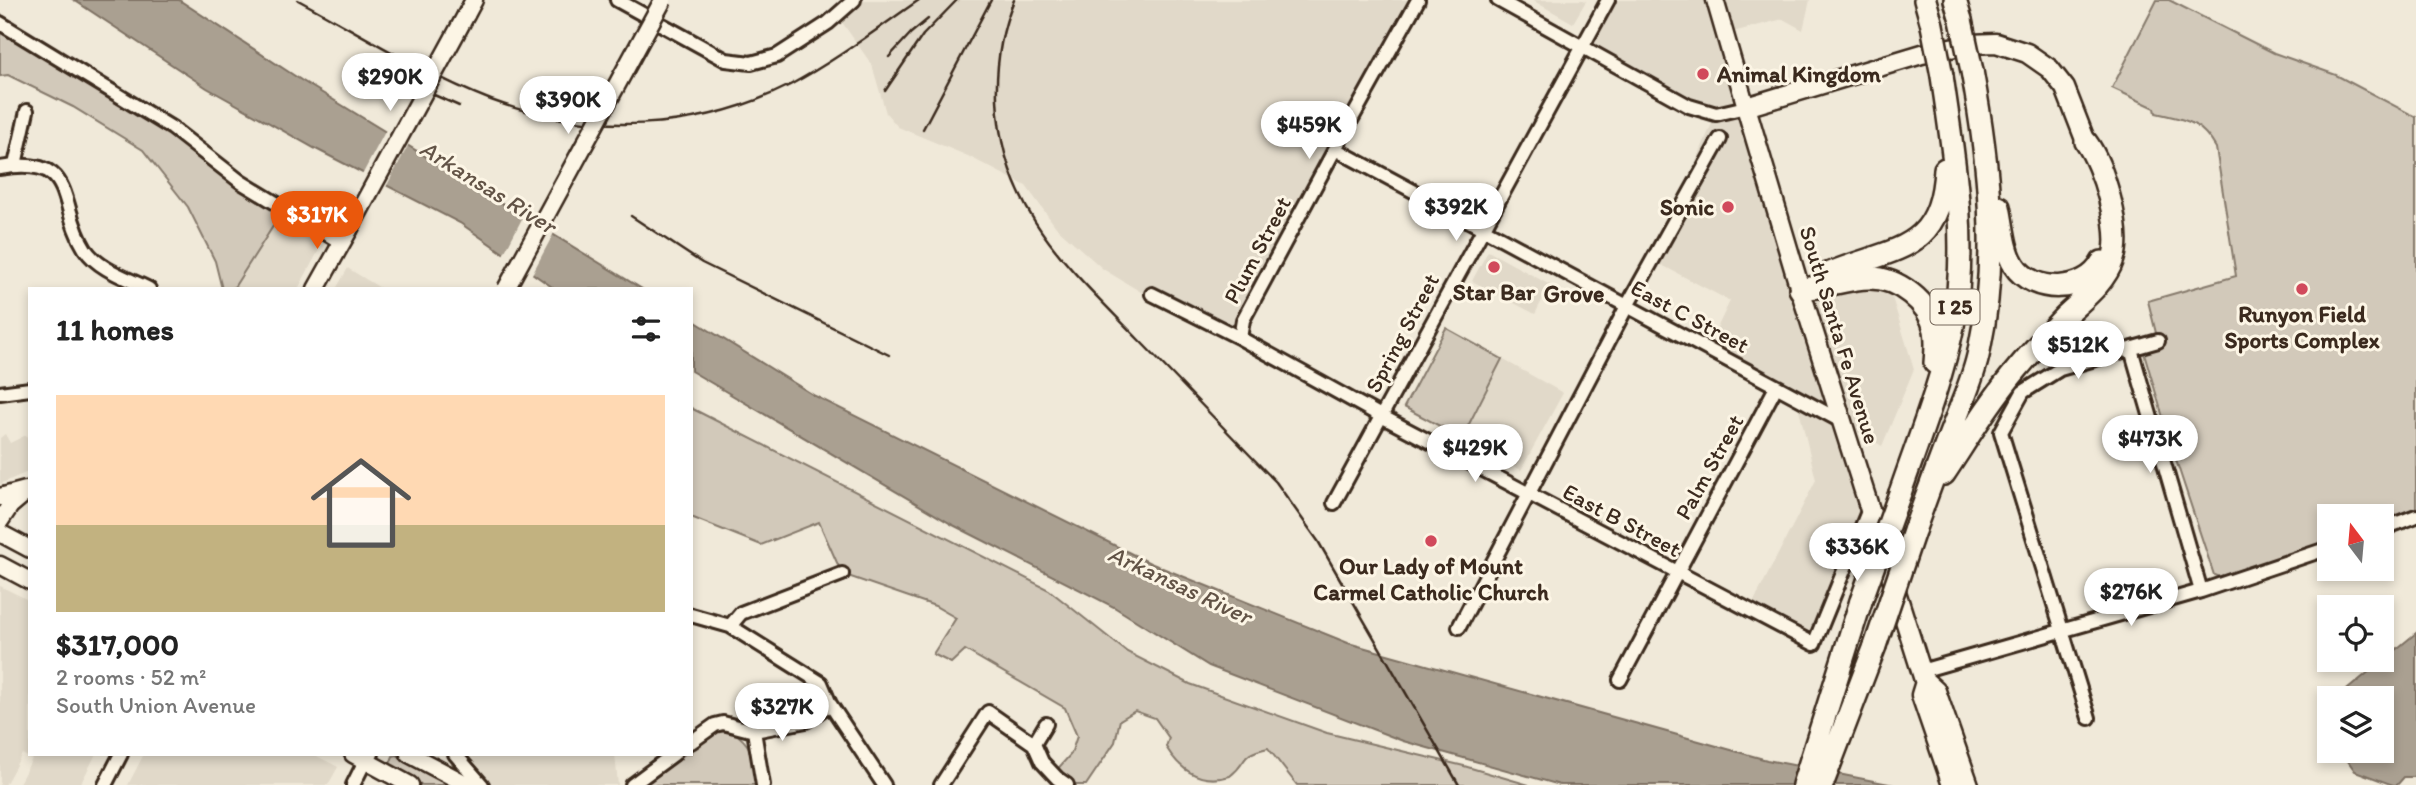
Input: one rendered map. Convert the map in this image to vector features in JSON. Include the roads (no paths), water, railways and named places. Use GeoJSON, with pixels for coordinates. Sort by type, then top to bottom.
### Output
{"type":"FeatureCollection","features":[{"type":"Feature","properties":{"kind":"highway","name":"I 25"},"geometry":{"type":"LineString","coordinates":[[1822,785],[1830,735],[1861,601],[1939,381],[1953,324],[1959,271],[1958,200],[1942,76],[1925,0]]}},
{"type":"Feature","properties":{"kind":"highway","name":"I 25"},"geometry":{"type":"LineString","coordinates":[[1803,785],[1875,646],[1979,352],[1986,308],[1990,216],[1977,101],[1958,10]]}},
{"type":"Feature","properties":{"kind":"highway"},"geometry":{"type":"LineString","coordinates":[[1977,101],[2009,254],[2021,273],[2030,280],[2057,287],[2080,281],[2099,268],[2107,252],[2107,228],[2085,157],[2086,142]]}},
{"type":"Feature","properties":{"kind":"highway"},"geometry":{"type":"LineString","coordinates":[[1800,289],[1841,268],[1901,248],[1925,231],[1937,212],[1944,190],[1948,114]]}},
{"type":"Feature","properties":{"kind":"highway"},"geometry":{"type":"LineString","coordinates":[[1922,508],[1999,391],[2045,337],[2096,288],[2110,267],[2117,238],[2114,216],[2095,154],[2086,142]]}},
{"type":"Feature","properties":{"kind":"highway"},"geometry":{"type":"LineString","coordinates":[[1800,289],[1822,288],[1852,279],[1874,278],[1897,284],[1925,308],[1934,327],[1935,367],[1909,466]]}},
{"type":"Feature","properties":{"kind":"main road"},"geometry":{"type":"LineString","coordinates":[[1746,107],[1922,54],[1969,44],[1996,43],[2027,53],[2050,69],[2065,88],[2086,142]]}},
{"type":"Feature","properties":{"kind":"main road","name":"South Santa Fe Avenue"},"geometry":{"type":"LineString","coordinates":[[1746,107],[1841,421],[1923,676],[1921,695],[1959,782]]}},
{"type":"Feature","properties":{"kind":"street"},"geometry":{"type":"LineString","coordinates":[[317,287],[474,0]]}},
{"type":"Feature","properties":{"kind":"street"},"geometry":{"type":"LineString","coordinates":[[617,0],[726,60],[751,63],[777,56],[828,23],[854,0]]}},
{"type":"Feature","properties":{"kind":"street"},"geometry":{"type":"LineString","coordinates":[[507,287],[663,0]]}},
{"type":"Feature","properties":{"kind":"street","name":"Plum Street"},"geometry":{"type":"LineString","coordinates":[[1240,338],[1243,320],[1418,0]]}},
{"type":"Feature","properties":{"kind":"street"},"geometry":{"type":"LineString","coordinates":[[1497,0],[1699,110],[1723,114],[1746,107]]}},
{"type":"Feature","properties":{"kind":"street","name":"Spring Street"},"geometry":{"type":"LineString","coordinates":[[1334,503],[1608,0]]}},
{"type":"Feature","properties":{"kind":"street","name":"South Santa Fe Avenue"},"geometry":{"type":"LineString","coordinates":[[1715,0],[1746,107]]}},
{"type":"Feature","properties":{"kind":"street"},"geometry":{"type":"LineString","coordinates":[[0,23],[172,128],[242,182],[345,237]]}},
{"type":"Feature","properties":{"kind":"street"},"geometry":{"type":"LineString","coordinates":[[15,165],[27,111]]}},
{"type":"Feature","properties":{"kind":"street"},"geometry":{"type":"LineString","coordinates":[[1459,627],[1627,306],[1720,139]]}},
{"type":"Feature","properties":{"kind":"street","name":"East C Street"},"geometry":{"type":"LineString","coordinates":[[1335,149],[1841,421]]}},
{"type":"Feature","properties":{"kind":"street"},"geometry":{"type":"LineString","coordinates":[[0,168],[15,165],[39,168],[55,176],[65,189],[74,227],[86,251],[111,272],[145,287]]}},
{"type":"Feature","properties":{"kind":"street","name":"East B Street"},"geometry":{"type":"LineString","coordinates":[[1152,294],[1240,338],[1381,416],[1814,644],[1869,509]]}},
{"type":"Feature","properties":{"kind":"street"},"geometry":{"type":"LineString","coordinates":[[2089,718],[2001,432],[2024,392],[2060,369],[2158,341]]}},
{"type":"Feature","properties":{"kind":"street"},"geometry":{"type":"LineString","coordinates":[[2131,349],[2201,591]]}},
{"type":"Feature","properties":{"kind":"street","name":"Palm Street"},"geometry":{"type":"LineString","coordinates":[[1620,680],[1675,572],[1776,387]]}},
{"type":"Feature","properties":{"kind":"street"},"geometry":{"type":"LineString","coordinates":[[0,393],[28,389]]}},
{"type":"Feature","properties":{"kind":"street"},"geometry":{"type":"LineString","coordinates":[[0,497],[28,489]]}},
{"type":"Feature","properties":{"kind":"street"},"geometry":{"type":"LineString","coordinates":[[0,520],[10,506],[28,490]]}},
{"type":"Feature","properties":{"kind":"street"},"geometry":{"type":"LineString","coordinates":[[2394,524],[2416,516]]}},
{"type":"Feature","properties":{"kind":"street"},"geometry":{"type":"LineString","coordinates":[[0,533],[28,548]]}},
{"type":"Feature","properties":{"kind":"street"},"geometry":{"type":"LineString","coordinates":[[1923,676],[2062,631],[2201,591],[2317,552]]}},
{"type":"Feature","properties":{"kind":"street"},"geometry":{"type":"LineString","coordinates":[[0,565],[28,580]]}},
{"type":"Feature","properties":{"kind":"street"},"geometry":{"type":"LineString","coordinates":[[730,626],[741,613],[842,574]]}},
{"type":"Feature","properties":{"kind":"street"},"geometry":{"type":"LineString","coordinates":[[693,616],[730,626],[821,683],[830,704],[884,785]]}},
{"type":"Feature","properties":{"kind":"street"},"geometry":{"type":"LineString","coordinates":[[693,741],[715,725],[723,723],[754,731],[806,721],[830,704]]}},
{"type":"Feature","properties":{"kind":"street"},"geometry":{"type":"LineString","coordinates":[[942,785],[988,712],[1034,744],[1042,762],[1067,785]]}},
{"type":"Feature","properties":{"kind":"street"},"geometry":{"type":"LineString","coordinates":[[1034,744],[1046,724]]}},
{"type":"Feature","properties":{"kind":"street"},"geometry":{"type":"LineString","coordinates":[[754,731],[762,785]]}},
{"type":"Feature","properties":{"kind":"street"},"geometry":{"type":"LineString","coordinates":[[105,785],[120,756]]}},
{"type":"Feature","properties":{"kind":"street"},"geometry":{"type":"LineString","coordinates":[[353,785],[364,756],[410,785]]}},
{"type":"Feature","properties":{"kind":"street"},"geometry":{"type":"LineString","coordinates":[[413,756],[468,785]]}},
{"type":"Feature","properties":{"kind":"street"},"geometry":{"type":"LineString","coordinates":[[458,756],[482,785]]}},
{"type":"Feature","properties":{"kind":"street"},"geometry":{"type":"LineString","coordinates":[[632,785],[671,756]]}},
{"type":"Feature","properties":{"kind":"water"},"geometry":{"type":"Polygon","coordinates":[[[74,0],[179,0],[301,80],[639,287],[552,287],[460,223],[314,148],[207,88],[74,0]]]}},
{"type":"Feature","properties":{"kind":"water","name":"Arkansas River"},"geometry":{"type":"Polygon","coordinates":[[[693,320],[815,396],[1150,563],[1348,643],[1767,760],[1894,785],[1560,785],[1403,741],[1209,666],[1114,607],[953,525],[693,372],[693,320]]]}},
{"type":"Feature","properties":{"kind":"water"},"geometry":{"type":"Polygon","coordinates":[[[2416,633],[2416,777],[2404,777],[2397,785],[2355,771],[2349,763],[2394,763],[2394,686],[2352,686],[2369,672],[2394,672],[2394,651],[2416,633]]]}},
{"type":"Feature","properties":{"kind":"railway"},"geometry":{"type":"LineString","coordinates":[[298,0],[417,66],[491,100],[528,112],[566,119],[642,124],[681,120],[755,101],[807,76],[919,0]]}},
{"type":"Feature","properties":{"kind":"railway"},"geometry":{"type":"LineString","coordinates":[[885,91],[923,35],[957,0]]}},
{"type":"Feature","properties":{"kind":"railway"},"geometry":{"type":"LineString","coordinates":[[923,129],[991,0]]}},
{"type":"Feature","properties":{"kind":"railway"},"geometry":{"type":"LineString","coordinates":[[1014,0],[1000,49],[997,99],[1001,138],[1011,173],[1025,205],[1043,233],[1087,287],[1276,482],[1318,541],[1459,785]]}},
{"type":"Feature","properties":{"kind":"railway"},"geometry":{"type":"LineString","coordinates":[[889,57],[928,19]]}},
{"type":"Feature","properties":{"kind":"railway"},"geometry":{"type":"LineString","coordinates":[[398,79],[459,106]]}},
{"type":"Feature","properties":{"kind":"railway"},"geometry":{"type":"LineString","coordinates":[[631,216],[702,263],[889,355]]}},
{"type":"Feature","properties":{"kind":"place","name":"Animal Kingdom"},"geometry":{"type":"Point","coordinates":[1703,74]}},
{"type":"Feature","properties":{"kind":"place","name":"Sonic"},"geometry":{"type":"Point","coordinates":[1728,207]}},
{"type":"Feature","properties":{"kind":"place","name":"Star Bar"},"geometry":{"type":"Point","coordinates":[1494,267]}},
{"type":"Feature","properties":{"kind":"place","name":"Runyon Field Sports Complex"},"geometry":{"type":"Point","coordinates":[2302,289]}},
{"type":"Feature","properties":{"kind":"place","name":"Our Lady of Mount Carmel Catholic Church"},"geometry":{"type":"Point","coordinates":[1431,541]}},
{"type":"Feature","properties":{"kind":"district","name":"Grove"},"geometry":{"type":"Point","coordinates":[1574,294]}}]}
